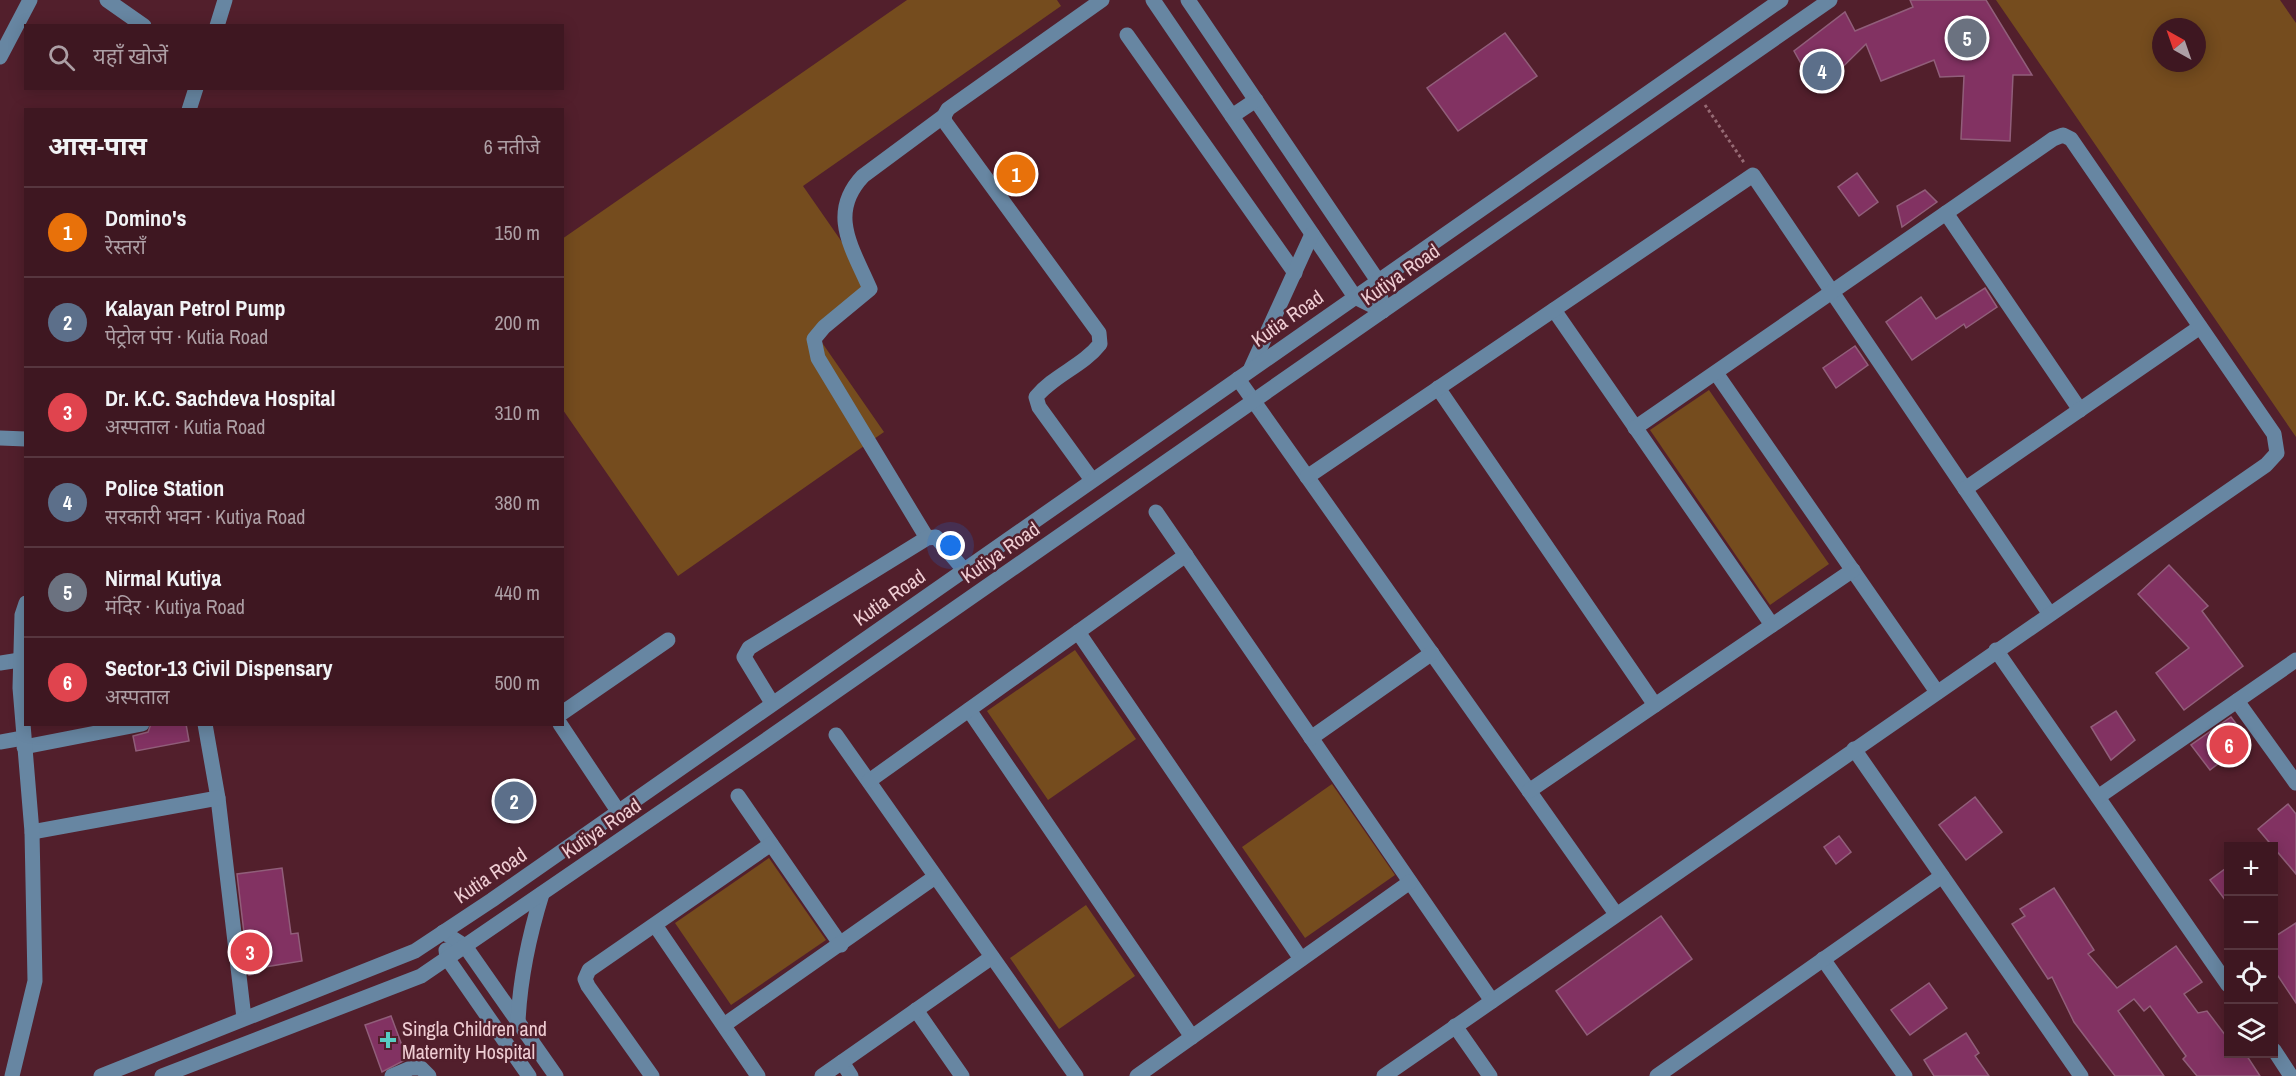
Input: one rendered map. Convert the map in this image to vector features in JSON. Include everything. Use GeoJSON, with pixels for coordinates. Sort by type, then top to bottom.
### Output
{"type":"FeatureCollection","features":[{"type":"Feature","properties":{"kind":"street"},"geometry":{"type":"LineString","coordinates":[[0,57],[30,0]]}},
{"type":"Feature","properties":{"kind":"street"},"geometry":{"type":"LineString","coordinates":[[106,0],[141,24]]}},
{"type":"Feature","properties":{"kind":"street"},"geometry":{"type":"LineString","coordinates":[[218,24],[225,0]]}},
{"type":"Feature","properties":{"kind":"street"},"geometry":{"type":"LineString","coordinates":[[927,538],[818,358],[814,339],[824,327],[870,289],[847,234],[843,218],[856,184],[944,116],[948,109],[1102,0]]}},
{"type":"Feature","properties":{"kind":"street"},"geometry":{"type":"LineString","coordinates":[[1153,0],[1355,297],[1383,311]]}},
{"type":"Feature","properties":{"kind":"street"},"geometry":{"type":"LineString","coordinates":[[1188,0],[1378,281],[1383,311]]}},
{"type":"Feature","properties":{"kind":"street","name":"Kutia Road"},"geometry":{"type":"LineString","coordinates":[[101,1076],[415,951],[618,812],[1781,0]]}},
{"type":"Feature","properties":{"kind":"street","name":"Kutiya Road"},"geometry":{"type":"LineString","coordinates":[[160,1076],[421,976],[1830,0]]}},
{"type":"Feature","properties":{"kind":"street"},"geometry":{"type":"LineString","coordinates":[[1127,35],[1294,273]]}},
{"type":"Feature","properties":{"kind":"street"},"geometry":{"type":"LineString","coordinates":[[190,108],[195,90]]}},
{"type":"Feature","properties":{"kind":"street"},"geometry":{"type":"LineString","coordinates":[[1232,116],[1256,100]]}},
{"type":"Feature","properties":{"kind":"street"},"geometry":{"type":"LineString","coordinates":[[944,116],[945,122],[1099,333],[1100,344],[1094,353],[1043,388],[1036,397],[1039,407],[1092,480]]}},
{"type":"Feature","properties":{"kind":"street"},"geometry":{"type":"LineString","coordinates":[[1384,1076],[2266,465],[2277,453],[2274,434],[2071,139],[2063,135],[2053,139],[1635,428]]}},
{"type":"Feature","properties":{"kind":"street"},"geometry":{"type":"LineString","coordinates":[[1307,477],[1753,175],[2049,614]]}},
{"type":"Feature","properties":{"kind":"street"},"geometry":{"type":"LineString","coordinates":[[1946,213],[2080,410]]}},
{"type":"Feature","properties":{"kind":"street"},"geometry":{"type":"LineString","coordinates":[[1251,369],[1312,234]]}},
{"type":"Feature","properties":{"kind":"street"},"geometry":{"type":"LineString","coordinates":[[1554,310],[1772,625]]}},
{"type":"Feature","properties":{"kind":"street"},"geometry":{"type":"LineString","coordinates":[[1965,489],[2200,327]]}},
{"type":"Feature","properties":{"kind":"street"},"geometry":{"type":"LineString","coordinates":[[1716,373],[1937,692]]}},
{"type":"Feature","properties":{"kind":"street"},"geometry":{"type":"LineString","coordinates":[[1238,378],[1616,914]]}},
{"type":"Feature","properties":{"kind":"street"},"geometry":{"type":"LineString","coordinates":[[1438,388],[1655,705]]}},
{"type":"Feature","properties":{"kind":"street"},"geometry":{"type":"LineString","coordinates":[[0,438],[24,439]]}},
{"type":"Feature","properties":{"kind":"street"},"geometry":{"type":"LineString","coordinates":[[1156,512],[1492,1001]]}},
{"type":"Feature","properties":{"kind":"street"},"geometry":{"type":"LineString","coordinates":[[772,703],[747,666],[744,657],[749,648],[927,538],[936,537],[944,543],[964,570]]}},
{"type":"Feature","properties":{"kind":"street"},"geometry":{"type":"LineString","coordinates":[[869,781],[1186,555]]}},
{"type":"Feature","properties":{"kind":"street"},"geometry":{"type":"LineString","coordinates":[[1529,791],[1853,570]]}},
{"type":"Feature","properties":{"kind":"street"},"geometry":{"type":"LineString","coordinates":[[12,1076],[35,981],[32,832],[24,742],[22,615],[24,609]]}},
{"type":"Feature","properties":{"kind":"street"},"geometry":{"type":"LineString","coordinates":[[1078,632],[1301,959]]}},
{"type":"Feature","properties":{"kind":"street"},"geometry":{"type":"LineString","coordinates":[[564,712],[668,640]]}},
{"type":"Feature","properties":{"kind":"street"},"geometry":{"type":"LineString","coordinates":[[1996,650],[2224,978]]}},
{"type":"Feature","properties":{"kind":"street"},"geometry":{"type":"LineString","coordinates":[[1311,738],[1432,653]]}},
{"type":"Feature","properties":{"kind":"street"},"geometry":{"type":"LineString","coordinates":[[0,663],[22,660]]}},
{"type":"Feature","properties":{"kind":"street"},"geometry":{"type":"LineString","coordinates":[[2098,797],[2296,660]]}},
{"type":"Feature","properties":{"kind":"street"},"geometry":{"type":"LineString","coordinates":[[2236,701],[2296,783]]}},
{"type":"Feature","properties":{"kind":"street"},"geometry":{"type":"LineString","coordinates":[[969,710],[1192,1037]]}},
{"type":"Feature","properties":{"kind":"street"},"geometry":{"type":"LineString","coordinates":[[0,742],[24,742],[129,726]]}},
{"type":"Feature","properties":{"kind":"street"},"geometry":{"type":"LineString","coordinates":[[205,726],[218,798],[244,1018]]}},
{"type":"Feature","properties":{"kind":"street"},"geometry":{"type":"LineString","coordinates":[[561,726],[618,812]]}},
{"type":"Feature","properties":{"kind":"street"},"geometry":{"type":"LineString","coordinates":[[836,735],[1076,1076]]}},
{"type":"Feature","properties":{"kind":"street"},"geometry":{"type":"LineString","coordinates":[[1854,749],[2081,1076]]}},
{"type":"Feature","properties":{"kind":"street"},"geometry":{"type":"LineString","coordinates":[[738,796],[841,945]]}},
{"type":"Feature","properties":{"kind":"street"},"geometry":{"type":"LineString","coordinates":[[32,832],[218,798]]}},
{"type":"Feature","properties":{"kind":"street"},"geometry":{"type":"LineString","coordinates":[[652,1076],[588,987],[585,979],[589,970],[771,844]]}},
{"type":"Feature","properties":{"kind":"street"},"geometry":{"type":"LineString","coordinates":[[1657,1076],[1942,876]]}},
{"type":"Feature","properties":{"kind":"street"},"geometry":{"type":"LineString","coordinates":[[724,1025],[935,877]]}},
{"type":"Feature","properties":{"kind":"street"},"geometry":{"type":"LineString","coordinates":[[1137,1076],[1410,882]]}},
{"type":"Feature","properties":{"kind":"street"},"geometry":{"type":"LineString","coordinates":[[518,1023],[520,987],[542,894]]}},
{"type":"Feature","properties":{"kind":"street"},"geometry":{"type":"LineString","coordinates":[[655,925],[758,1076]]}},
{"type":"Feature","properties":{"kind":"street"},"geometry":{"type":"LineString","coordinates":[[443,932],[465,946],[556,1076]]}},
{"type":"Feature","properties":{"kind":"street"},"geometry":{"type":"LineString","coordinates":[[443,932],[447,958],[529,1076]]}},
{"type":"Feature","properties":{"kind":"street"},"geometry":{"type":"LineString","coordinates":[[822,1076],[992,957]]}},
{"type":"Feature","properties":{"kind":"street"},"geometry":{"type":"LineString","coordinates":[[1823,959],[1905,1076]]}},
{"type":"Feature","properties":{"kind":"street"},"geometry":{"type":"LineString","coordinates":[[916,1010],[962,1076]]}},
{"type":"Feature","properties":{"kind":"street"},"geometry":{"type":"LineString","coordinates":[[1455,1026],[1490,1076]]}},
{"type":"Feature","properties":{"kind":"street"},"geometry":{"type":"LineString","coordinates":[[157,1054],[160,1076]]}},
{"type":"Feature","properties":{"kind":"street"},"geometry":{"type":"LineString","coordinates":[[2278,1056],[2291,1076]]}},
{"type":"Feature","properties":{"kind":"street"},"geometry":{"type":"LineString","coordinates":[[842,1062],[851,1076]]}},
{"type":"Feature","properties":{"kind":"street"},"geometry":{"type":"LineString","coordinates":[[392,1076],[411,1068],[421,1068],[429,1076]]}},
{"type":"Feature","properties":{"kind":"path"},"geometry":{"type":"LineString","coordinates":[[1697,93],[1753,175]]}},
{"type":"Feature","properties":{"kind":"shaded area"},"geometry":{"type":"Polygon","coordinates":[[[907,0],[1057,0],[1061,6],[803,186],[876,291],[816,334],[884,432],[678,576],[564,411],[564,238],[907,0]]]}},
{"type":"Feature","properties":{"kind":"shaded area"},"geometry":{"type":"Polygon","coordinates":[[[1996,0],[2280,0],[2296,23],[2296,437],[1996,0]]]}},
{"type":"Feature","properties":{"kind":"shaded area"},"geometry":{"type":"Polygon","coordinates":[[[1709,390],[1829,564],[1770,605],[1650,430],[1709,390]]]}},
{"type":"Feature","properties":{"kind":"shaded area"},"geometry":{"type":"Polygon","coordinates":[[[1075,650],[1136,739],[1048,800],[987,711],[1075,650]]]}},
{"type":"Feature","properties":{"kind":"shaded area"},"geometry":{"type":"Polygon","coordinates":[[[1332,784],[1395,875],[1305,938],[1242,847],[1332,784]]]}},
{"type":"Feature","properties":{"kind":"shaded area"},"geometry":{"type":"Polygon","coordinates":[[[769,858],[826,940],[731,1005],[675,923],[769,858]]]}},
{"type":"Feature","properties":{"kind":"shaded area"},"geometry":{"type":"Polygon","coordinates":[[[1086,905],[1135,976],[1059,1029],[1010,958],[1086,905]]]}},
{"type":"Feature","properties":{"kind":"building"},"geometry":{"type":"Polygon","coordinates":[[[1910,0],[1986,0],[2032,75],[2013,75],[2010,141],[1961,139],[1964,76],[1940,77],[1934,60],[1881,81],[1866,44],[1817,92],[1794,51],[1845,12],[1855,31],[1913,7],[1910,0]]]}},
{"type":"Feature","properties":{"kind":"building"},"geometry":{"type":"Polygon","coordinates":[[[1505,33],[1537,76],[1458,131],[1427,88],[1505,33]]]}},
{"type":"Feature","properties":{"kind":"building"},"geometry":{"type":"Polygon","coordinates":[[[1857,173],[1878,202],[1859,216],[1838,187],[1857,173]]]}},
{"type":"Feature","properties":{"kind":"building"},"geometry":{"type":"Polygon","coordinates":[[[1925,190],[1937,202],[1902,227],[1897,206],[1925,190]]]}},
{"type":"Feature","properties":{"kind":"building"},"geometry":{"type":"Polygon","coordinates":[[[1985,288],[1997,307],[1966,328],[1964,324],[1912,360],[1886,322],[1921,297],[1936,319],[1985,288]]]}},
{"type":"Feature","properties":{"kind":"building"},"geometry":{"type":"Polygon","coordinates":[[[1855,346],[1868,365],[1836,388],[1823,368],[1855,346]]]}},
{"type":"Feature","properties":{"kind":"building"},"geometry":{"type":"Polygon","coordinates":[[[2169,565],[2208,606],[2202,611],[2243,666],[2184,710],[2156,673],[2189,648],[2138,594],[2169,565]]]}},
{"type":"Feature","properties":{"kind":"building"},"geometry":{"type":"Polygon","coordinates":[[[2116,711],[2135,740],[2111,760],[2091,727],[2116,711]]]}},
{"type":"Feature","properties":{"kind":"building"},"geometry":{"type":"Polygon","coordinates":[[[2231,717],[2247,738],[2235,747],[2236,750],[2210,770],[2191,745],[2231,717]]]}},
{"type":"Feature","properties":{"kind":"building"},"geometry":{"type":"Polygon","coordinates":[[[150,726],[186,726],[189,741],[136,751],[133,736],[148,732],[150,726]]]}},
{"type":"Feature","properties":{"kind":"building"},"geometry":{"type":"Polygon","coordinates":[[[1975,797],[2002,832],[1966,860],[1939,825],[1975,797]]]}},
{"type":"Feature","properties":{"kind":"building"},"geometry":{"type":"Polygon","coordinates":[[[2288,804],[2296,814],[2296,874],[2278,853],[2278,842],[2269,842],[2258,829],[2288,804]]]}},
{"type":"Feature","properties":{"kind":"building"},"geometry":{"type":"Polygon","coordinates":[[[1839,836],[1851,852],[1836,864],[1824,847],[1839,836]]]}},
{"type":"Feature","properties":{"kind":"building"},"geometry":{"type":"Polygon","coordinates":[[[282,868],[291,934],[298,933],[302,961],[259,968],[259,973],[249,975],[237,874],[282,868]]]}},
{"type":"Feature","properties":{"kind":"building"},"geometry":{"type":"Polygon","coordinates":[[[2224,870],[2224,898],[2210,880],[2224,870]]]}},
{"type":"Feature","properties":{"kind":"building"},"geometry":{"type":"Polygon","coordinates":[[[2054,888],[2094,950],[2088,954],[2117,988],[2176,946],[2202,982],[2184,994],[2198,1013],[2207,1011],[2224,1033],[2224,1058],[2248,1058],[2260,1076],[2197,1076],[2183,1059],[2186,1056],[2150,1006],[2144,1011],[2134,999],[2118,1011],[2164,1076],[2115,1076],[2074,1022],[2052,977],[2048,979],[2012,924],[2025,916],[2020,909],[2054,888]]]}},
{"type":"Feature","properties":{"kind":"building"},"geometry":{"type":"Polygon","coordinates":[[[1661,916],[1692,959],[1587,1035],[1556,991],[1661,916]]]}},
{"type":"Feature","properties":{"kind":"building"},"geometry":{"type":"Polygon","coordinates":[[[2296,923],[2296,1003],[2278,976],[2278,934],[2296,923]]]}},
{"type":"Feature","properties":{"kind":"building"},"geometry":{"type":"Polygon","coordinates":[[[1929,983],[1947,1008],[1910,1035],[1891,1010],[1929,983]]]}},
{"type":"Feature","properties":{"kind":"building"},"geometry":{"type":"Polygon","coordinates":[[[391,1016],[407,1059],[382,1072],[365,1025],[391,1016]]]}},
{"type":"Feature","properties":{"kind":"building"},"geometry":{"type":"Polygon","coordinates":[[[1966,1033],[1979,1053],[1975,1056],[1989,1076],[1934,1076],[1924,1060],[1966,1033]]]}},
{"type":"Feature","properties":{"kind":"place","name":"Nirmal Kutiya"},"geometry":{"type":"Point","coordinates":[1967,38]}},
{"type":"Feature","properties":{"kind":"place","name":"Police Station"},"geometry":{"type":"Point","coordinates":[1822,71]}},
{"type":"Feature","properties":{"kind":"place","name":"Domino's"},"geometry":{"type":"Point","coordinates":[1016,174]}},
{"type":"Feature","properties":{"kind":"place","name":"Sector-13 Civil Dispensary"},"geometry":{"type":"Point","coordinates":[2229,745]}},
{"type":"Feature","properties":{"kind":"place","name":"Kalayan Petrol Pump"},"geometry":{"type":"Point","coordinates":[514,801]}},
{"type":"Feature","properties":{"kind":"place","name":"Dr. K.C. Sachdeva Hospital"},"geometry":{"type":"Point","coordinates":[250,952]}},
{"type":"Feature","properties":{"kind":"place","name":"Singla Children and Maternity Hospital"},"geometry":{"type":"Point","coordinates":[388,1040]}}]}
